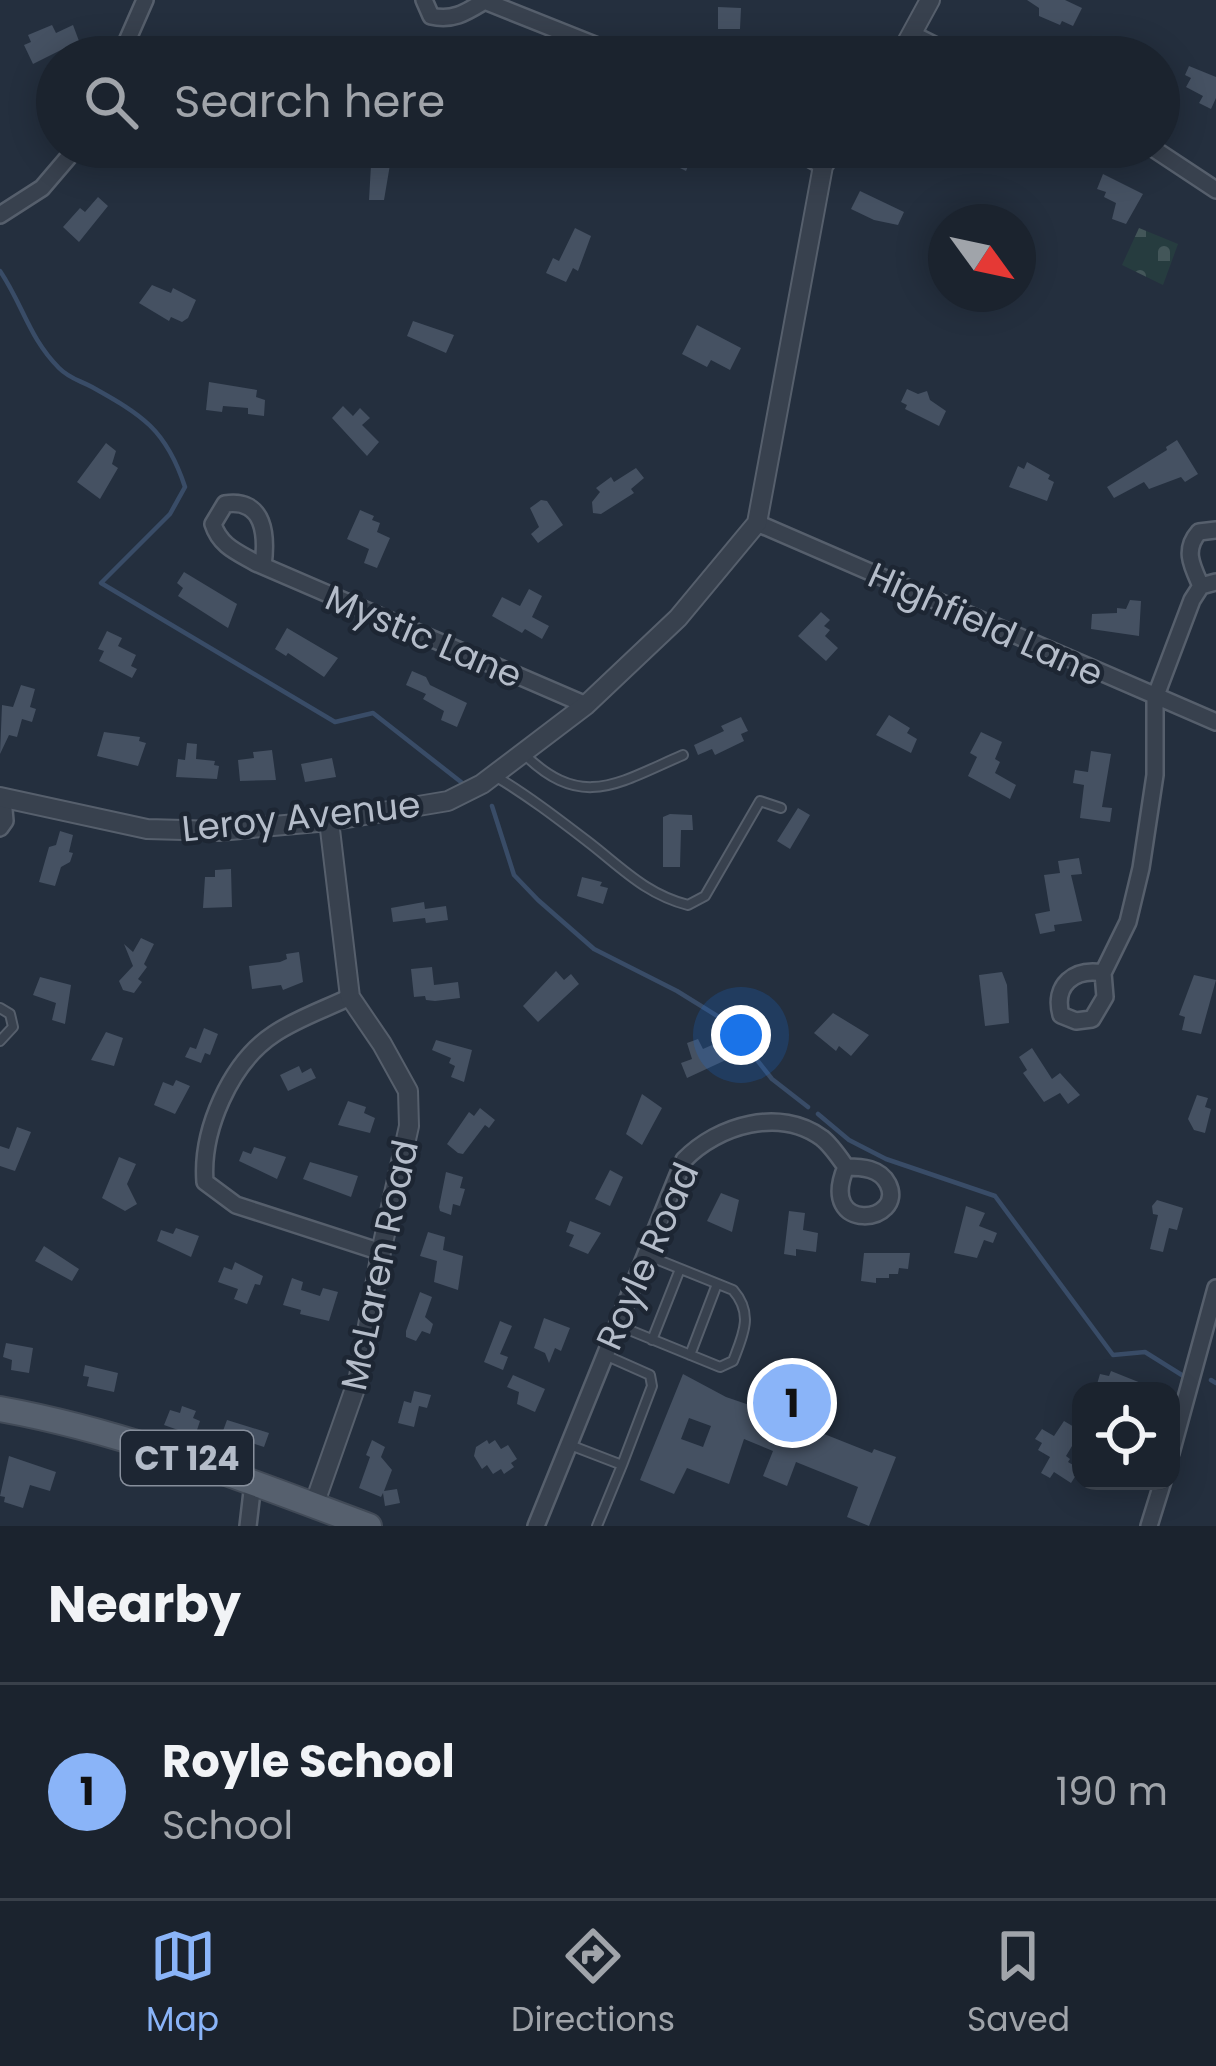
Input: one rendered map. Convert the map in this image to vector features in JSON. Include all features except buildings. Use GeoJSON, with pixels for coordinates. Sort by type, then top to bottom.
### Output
{"type":"FeatureCollection","features":[{"type":"Feature","properties":{"kind":"main road","name":"CT 124"},"geometry":{"type":"LineString","coordinates":[[0,1409],[156,1447],[369,1526]]}},
{"type":"Feature","properties":{"kind":"street"},"geometry":{"type":"LineString","coordinates":[[129,36],[145,0]]}},
{"type":"Feature","properties":{"kind":"street"},"geometry":{"type":"LineString","coordinates":[[424,0],[430,16],[458,16],[482,1],[571,36]]}},
{"type":"Feature","properties":{"kind":"street"},"geometry":{"type":"LineString","coordinates":[[914,35],[930,0]]}},
{"type":"Feature","properties":{"kind":"street"},"geometry":{"type":"LineString","coordinates":[[0,215],[42,188],[59,168]]}},
{"type":"Feature","properties":{"kind":"street","name":"Leroy Avenue"},"geometry":{"type":"LineString","coordinates":[[2,798],[147,829],[219,831],[329,821],[448,801],[494,775],[586,705],[678,618],[757,524],[823,168]]}},
{"type":"Feature","properties":{"kind":"street"},"geometry":{"type":"LineString","coordinates":[[1178,168],[1216,190]]}},
{"type":"Feature","properties":{"kind":"street","name":"Highfield Lane"},"geometry":{"type":"LineString","coordinates":[[757,524],[1216,722]]}},
{"type":"Feature","properties":{"kind":"street"},"geometry":{"type":"LineString","coordinates":[[1103,973],[1128,922],[1149,832],[1156,698],[1192,600],[1209,584],[1190,556],[1190,543],[1199,532],[1216,530]]}},
{"type":"Feature","properties":{"kind":"street","name":"Mystic Lane"},"geometry":{"type":"LineString","coordinates":[[263,566],[586,705]]}},
{"type":"Feature","properties":{"kind":"street"},"geometry":{"type":"LineString","coordinates":[[0,828],[2,798]]}},
{"type":"Feature","properties":{"kind":"street","name":"McLaren Road"},"geometry":{"type":"LineString","coordinates":[[314,1505],[359,1377],[409,1126],[408,1091],[350,997],[329,821]]}},
{"type":"Feature","properties":{"kind":"street"},"geometry":{"type":"LineString","coordinates":[[350,997],[272,1034],[242,1065],[208,1133],[205,1182],[236,1205],[381,1252]]}},
{"type":"Feature","properties":{"kind":"street","name":"Royle Road"},"geometry":{"type":"LineString","coordinates":[[536,1526],[684,1160],[700,1144],[737,1126],[799,1125],[825,1140],[846,1167]]}},
{"type":"Feature","properties":{"kind":"street"},"geometry":{"type":"LineString","coordinates":[[1180,1420],[1216,1288]]}},
{"type":"Feature","properties":{"kind":"street"},"geometry":{"type":"LineString","coordinates":[[248,1526],[253,1483]]}},
{"type":"Feature","properties":{"kind":"street"},"geometry":{"type":"LineString","coordinates":[[1149,1526],[1160,1490]]}},
{"type":"Feature","properties":{"kind":"lane"},"geometry":{"type":"LineString","coordinates":[[523,752],[556,781],[583,788],[622,781],[683,755]]}},
{"type":"Feature","properties":{"kind":"lane"},"geometry":{"type":"LineString","coordinates":[[494,775],[524,793],[638,884],[659,897],[688,904],[705,896],[760,801],[781,808]]}},
{"type":"Feature","properties":{"kind":"lane"},"geometry":{"type":"LineString","coordinates":[[0,1008],[10,1014],[14,1027],[0,1041]]}},
{"type":"Feature","properties":{"kind":"lane"},"geometry":{"type":"LineString","coordinates":[[616,1325],[720,1367],[733,1361],[747,1323],[734,1290],[644,1254]]}},
{"type":"Feature","properties":{"kind":"lane"},"geometry":{"type":"LineString","coordinates":[[652,1340],[680,1269]]}},
{"type":"Feature","properties":{"kind":"lane"},"geometry":{"type":"LineString","coordinates":[[690,1355],[717,1284]]}},
{"type":"Feature","properties":{"kind":"lane"},"geometry":{"type":"LineString","coordinates":[[597,1526],[652,1386],[650,1375],[643,1370],[604,1354]]}},
{"type":"Feature","properties":{"kind":"lane"},"geometry":{"type":"LineString","coordinates":[[568,1444],[622,1465]]}},
{"type":"Feature","properties":{"kind":"green space"},"geometry":{"type":"Polygon","coordinates":[[[1139,228],[1178,244],[1163,285],[1122,265],[1139,228]]]}},
{"type":"Feature","properties":{"kind":"waterway"},"geometry":{"type":"LineString","coordinates":[[0,271],[49,357],[67,375],[125,406],[150,426],[169,451],[185,487],[170,514],[101,583],[335,722],[373,713],[461,782]]}},
{"type":"Feature","properties":{"kind":"waterway"},"geometry":{"type":"LineString","coordinates":[[492,806],[514,875],[538,900],[594,949],[727,1022],[772,1079],[808,1107]]}},
{"type":"Feature","properties":{"kind":"waterway"},"geometry":{"type":"LineString","coordinates":[[818,1114],[849,1140],[886,1159],[995,1196],[1113,1355],[1145,1352],[1185,1377]]}},
{"type":"Feature","properties":{"kind":"waterway"},"geometry":{"type":"LineString","coordinates":[[1211,1380],[1216,1383]]}},
{"type":"Feature","properties":{"kind":"place","name":"Royle School"},"geometry":{"type":"Point","coordinates":[792,1403]}}]}
